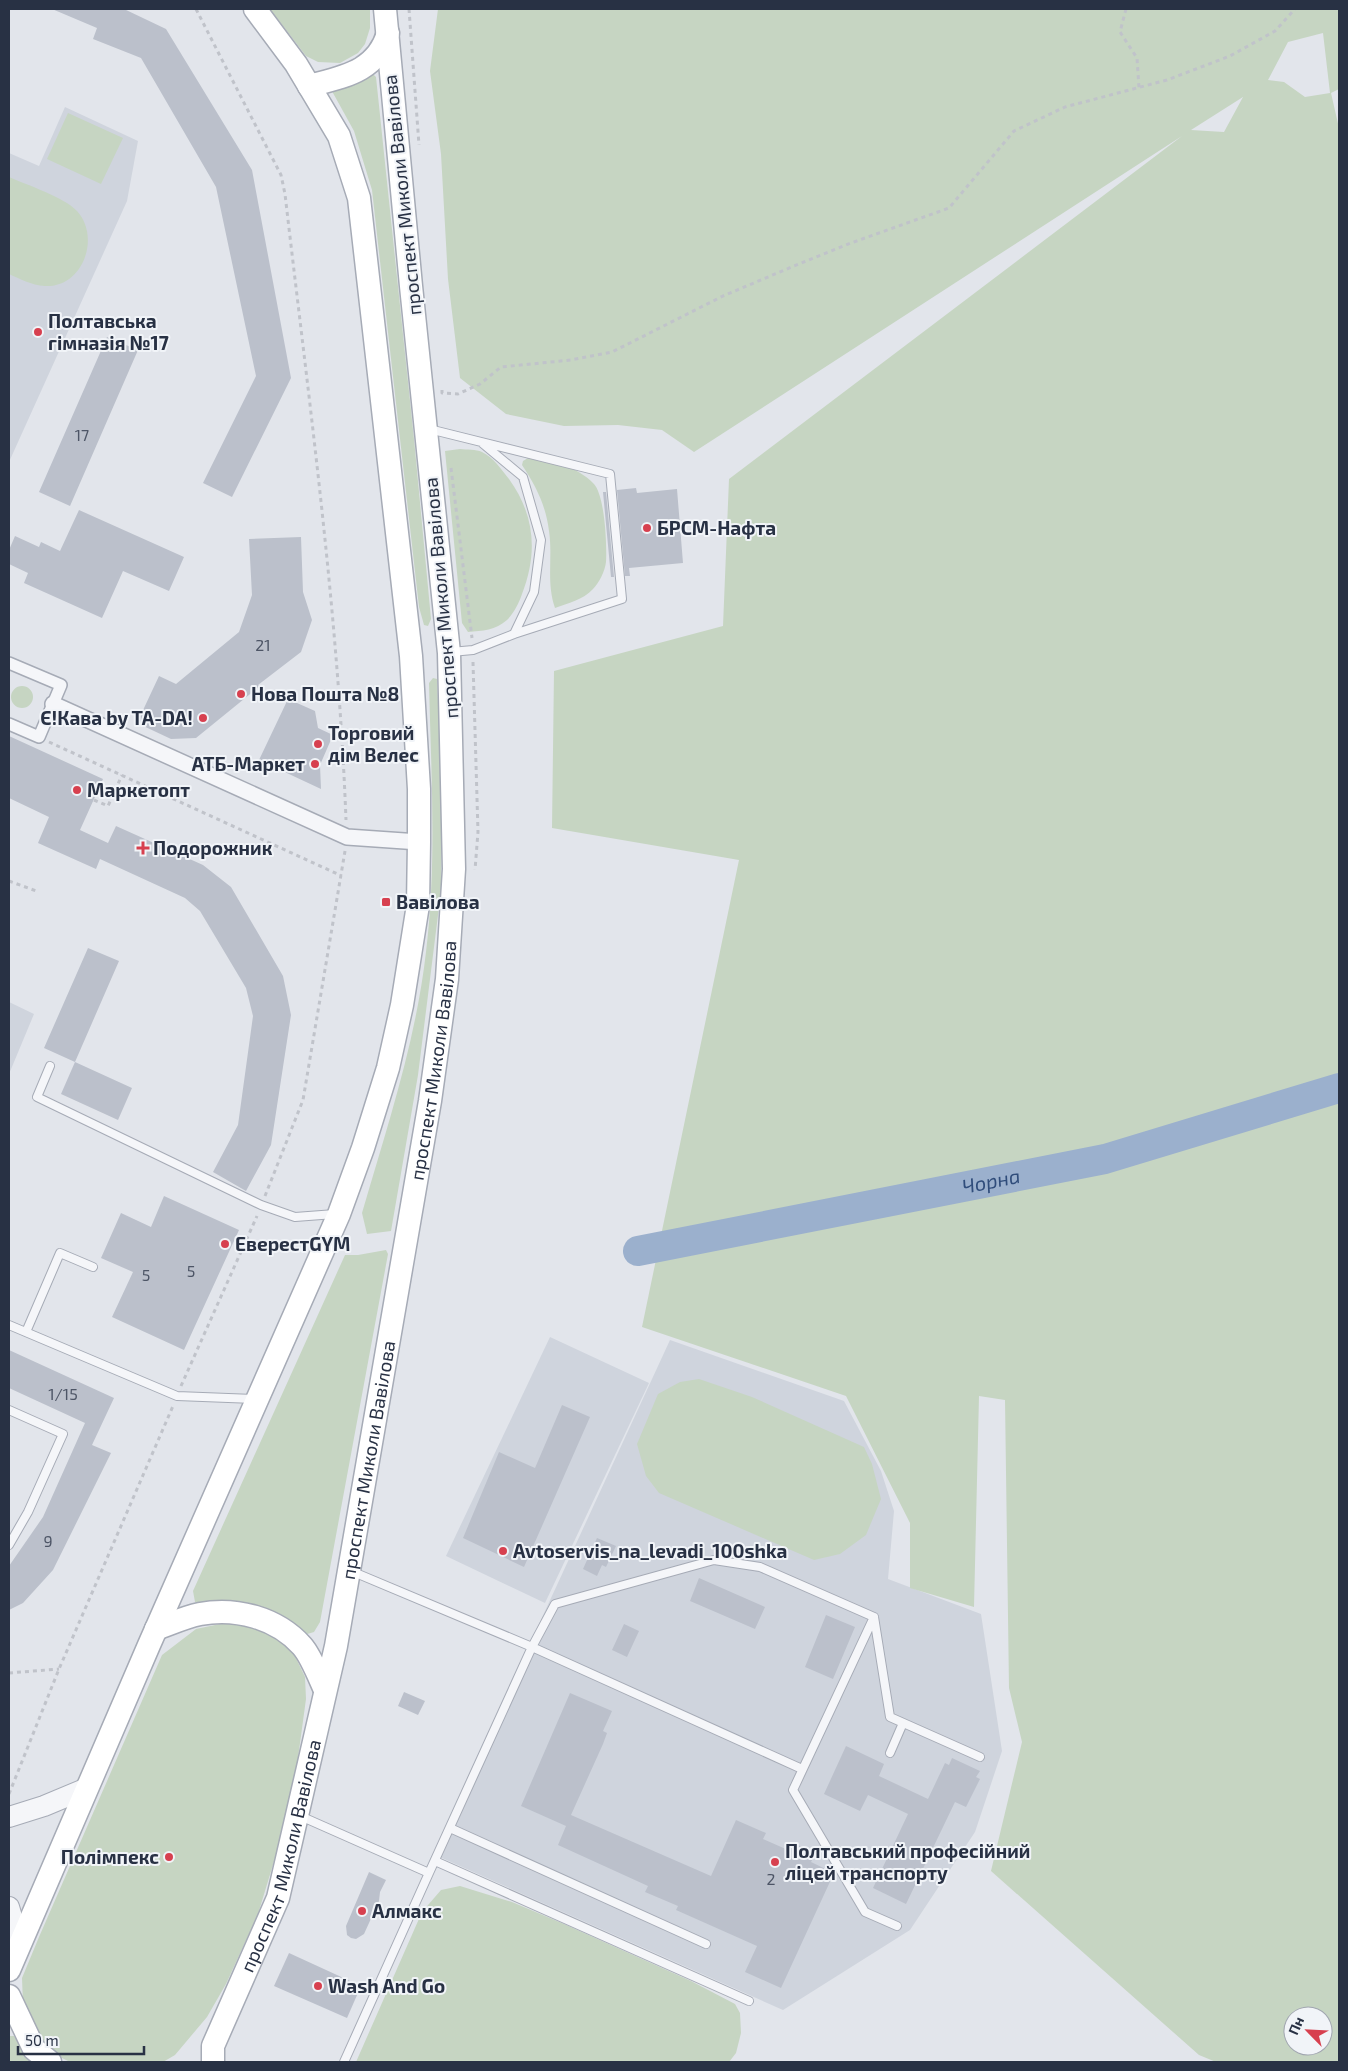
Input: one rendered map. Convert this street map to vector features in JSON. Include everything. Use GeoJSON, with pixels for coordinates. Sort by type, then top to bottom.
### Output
{"type":"FeatureCollection","features":[{"type":"Feature","properties":{"kind":"main road","name":"проспект Миколи Вавілова"},"geometry":{"type":"LineString","coordinates":[[9,1970],[156,1629],[340,1214],[388,1068],[402,1005],[418,905],[419,788],[411,656],[358,198],[339,136],[296,64],[255,9]]}},
{"type":"Feature","properties":{"kind":"main road"},"geometry":{"type":"LineString","coordinates":[[386,9],[387,36]]}},
{"type":"Feature","properties":{"kind":"main road"},"geometry":{"type":"LineString","coordinates":[[308,86],[361,70],[376,57],[404,9]]}},
{"type":"Feature","properties":{"kind":"main road","name":"проспект Миколи Вавілова"},"geometry":{"type":"LineString","coordinates":[[213,2054],[278,1898],[336,1646],[430,1101],[447,978],[454,869],[449,653],[387,36]]}},
{"type":"Feature","properties":{"kind":"main road"},"geometry":{"type":"LineString","coordinates":[[411,656],[449,653]]}},
{"type":"Feature","properties":{"kind":"main road"},"geometry":{"type":"LineString","coordinates":[[156,1629],[200,1614],[226,1612],[254,1615],[277,1626],[302,1646],[325,1690]]}},
{"type":"Feature","properties":{"kind":"main road"},"geometry":{"type":"LineString","coordinates":[[9,1996],[34,2049],[50,2062]]}},
{"type":"Feature","properties":{"kind":"main road"},"geometry":{"type":"LineString","coordinates":[[195,2062],[213,2054]]}},
{"type":"Feature","properties":{"kind":"street"},"geometry":{"type":"LineString","coordinates":[[9,664],[61,685],[39,737],[9,724]]}},
{"type":"Feature","properties":{"kind":"street"},"geometry":{"type":"LineString","coordinates":[[53,704],[347,837],[420,842]]}},
{"type":"Feature","properties":{"kind":"street"},"geometry":{"type":"LineString","coordinates":[[9,1817],[44,1806],[88,1788]]}},
{"type":"Feature","properties":{"kind":"street"},"geometry":{"type":"LineString","coordinates":[[9,1907],[20,1944]]}},
{"type":"Feature","properties":{"kind":"lane"},"geometry":{"type":"LineString","coordinates":[[426,428],[610,474],[622,599],[514,634],[473,650],[449,653]]}},
{"type":"Feature","properties":{"kind":"lane"},"geometry":{"type":"LineString","coordinates":[[479,441],[523,477],[541,540],[534,592],[514,634]]}},
{"type":"Feature","properties":{"kind":"lane"},"geometry":{"type":"LineString","coordinates":[[50,1066],[37,1097],[261,1205],[295,1217],[340,1214]]}},
{"type":"Feature","properties":{"kind":"lane"},"geometry":{"type":"LineString","coordinates":[[26,1332],[60,1253],[93,1267]]}},
{"type":"Feature","properties":{"kind":"lane"},"geometry":{"type":"LineString","coordinates":[[9,1325],[177,1396],[258,1399]]}},
{"type":"Feature","properties":{"kind":"lane"},"geometry":{"type":"LineString","coordinates":[[9,1410],[64,1434],[28,1512],[9,1544]]}},
{"type":"Feature","properties":{"kind":"lane"},"geometry":{"type":"LineString","coordinates":[[344,2062],[532,1648],[555,1604],[714,1560],[760,1567],[874,1617]]}},
{"type":"Feature","properties":{"kind":"lane"},"geometry":{"type":"LineString","coordinates":[[349,1571],[532,1648],[802,1770]]}},
{"type":"Feature","properties":{"kind":"lane"},"geometry":{"type":"LineString","coordinates":[[874,1617],[890,1717],[980,1757]]}},
{"type":"Feature","properties":{"kind":"lane"},"geometry":{"type":"LineString","coordinates":[[874,1617],[793,1790],[865,1912],[897,1926]]}},
{"type":"Feature","properties":{"kind":"lane"},"geometry":{"type":"LineString","coordinates":[[890,1753],[903,1723]]}},
{"type":"Feature","properties":{"kind":"lane"},"geometry":{"type":"LineString","coordinates":[[297,1814],[429,1873]]}},
{"type":"Feature","properties":{"kind":"lane"},"geometry":{"type":"LineString","coordinates":[[450,1828],[706,1944]]}},
{"type":"Feature","properties":{"kind":"lane"},"geometry":{"type":"LineString","coordinates":[[435,1861],[749,2000]]}},
{"type":"Feature","properties":{"kind":"path"},"geometry":{"type":"LineString","coordinates":[[9,1794],[59,1669],[261,1205],[303,1100],[342,876],[347,837],[337,656],[285,194],[281,175],[196,9]]}},
{"type":"Feature","properties":{"kind":"path"},"geometry":{"type":"LineString","coordinates":[[1126,9],[1120,32],[1137,58],[1139,88]]}},
{"type":"Feature","properties":{"kind":"path"},"geometry":{"type":"LineString","coordinates":[[458,394],[480,384],[501,367],[571,360],[612,352],[724,296],[851,243],[949,208],[1014,131],[1065,107],[1167,80],[1230,56],[1276,31],[1295,9]]}},
{"type":"Feature","properties":{"kind":"path"},"geometry":{"type":"LineString","coordinates":[[39,737],[342,876]]}},
{"type":"Feature","properties":{"kind":"path"},"geometry":{"type":"LineString","coordinates":[[94,800],[108,806],[122,775]]}},
{"type":"Feature","properties":{"kind":"path"},"geometry":{"type":"LineString","coordinates":[[9,881],[39,892]]}},
{"type":"Feature","properties":{"kind":"path"},"geometry":{"type":"LineString","coordinates":[[9,1673],[59,1669]]}},
{"type":"Feature","properties":{"kind":"shaded area","name":"Полтавська гімназія №17"},"geometry":{"type":"Polygon","coordinates":[[[65,107],[138,141],[127,201],[9,462],[9,153],[39,166],[65,107]]]}},
{"type":"Feature","properties":{"kind":"shaded area"},"geometry":{"type":"Polygon","coordinates":[[[9,1002],[34,1014],[9,1074],[9,1002]]]}},
{"type":"Feature","properties":{"kind":"shaded area"},"geometry":{"type":"Polygon","coordinates":[[[550,1337],[649,1383],[545,1603],[446,1556],[550,1337]]]}},
{"type":"Feature","properties":{"kind":"shaded area"},"geometry":{"type":"Polygon","coordinates":[[[670,1340],[844,1401],[881,1471],[894,1511],[888,1579],[981,1614],[1002,1751],[975,1832],[910,1930],[783,2010],[433,1854],[670,1340]]]}},
{"type":"Feature","properties":{"kind":"green space"},"geometry":{"type":"Polygon","coordinates":[[[270,9],[370,9],[370,28],[365,44],[358,53],[340,63],[318,62],[306,56],[270,9]]]}},
{"type":"Feature","properties":{"kind":"green space"},"geometry":{"type":"Polygon","coordinates":[[[438,9],[1339,9],[1339,89],[1331,93],[1339,128],[1339,2062],[1216,2062],[1199,2055],[991,1871],[1022,1742],[1009,1688],[1005,1400],[979,1396],[974,1607],[910,1588],[910,1523],[846,1396],[642,1327],[739,860],[552,828],[554,671],[723,626],[729,479],[1182,136],[694,452],[662,430],[618,425],[564,426],[506,414],[460,378],[448,279],[441,154],[430,71],[438,9]],[[1323,33],[1288,42],[1268,80],[1284,82],[1305,97],[1330,93],[1323,33]],[[1243,97],[1191,130],[1224,132],[1243,97]]]}},
{"type":"Feature","properties":{"kind":"green space"},"geometry":{"type":"Polygon","coordinates":[[[371,72],[376,77],[414,439],[431,619],[428,626],[424,625],[419,607],[372,190],[354,131],[332,88],[371,72]]]}},
{"type":"Feature","properties":{"kind":"green space"},"geometry":{"type":"Polygon","coordinates":[[[68,113],[123,138],[101,184],[47,159],[68,113]]]}},
{"type":"Feature","properties":{"kind":"green space"},"geometry":{"type":"Polygon","coordinates":[[[9,177],[63,201],[77,211],[84,222],[87,234],[87,247],[84,259],[78,270],[69,279],[58,284],[45,286],[30,283],[9,274],[9,177]]]}},
{"type":"Feature","properties":{"kind":"green space"},"geometry":{"type":"Polygon","coordinates":[[[460,449],[482,452],[490,457],[509,479],[518,493],[529,520],[532,549],[527,579],[514,611],[507,620],[494,628],[468,632],[462,623],[445,451],[460,449]]]}},
{"type":"Feature","properties":{"kind":"green space"},"geometry":{"type":"Polygon","coordinates":[[[528,458],[563,465],[579,472],[594,484],[598,490],[603,510],[606,555],[601,577],[585,596],[555,608],[550,579],[548,522],[540,497],[522,465],[523,461],[528,458]]]}},
{"type":"Feature","properties":{"kind":"green space"},"geometry":{"type":"Polygon","coordinates":[[[433,678],[437,679],[442,798],[441,891],[418,1075],[391,1231],[367,1234],[362,1213],[408,1051],[426,952],[432,851],[429,683],[433,678]]]}},
{"type":"Feature","properties":{"kind":"green space"},"geometry":{"type":"Polygon","coordinates":[[[22,686],[32,693],[33,697],[26,707],[22,708],[12,701],[11,697],[18,687],[22,686]]]}},
{"type":"Feature","properties":{"kind":"green space"},"geometry":{"type":"Polygon","coordinates":[[[386,1250],[388,1254],[320,1622],[314,1632],[304,1635],[202,1607],[195,1602],[193,1591],[345,1255],[358,1255],[386,1250]]]}},
{"type":"Feature","properties":{"kind":"green space"},"geometry":{"type":"Polygon","coordinates":[[[699,1379],[752,1397],[864,1447],[872,1464],[881,1499],[866,1535],[840,1554],[814,1560],[659,1493],[646,1476],[637,1444],[658,1394],[680,1382],[699,1379]]]}},
{"type":"Feature","properties":{"kind":"green space","name":"Полімпекс"},"geometry":{"type":"Polygon","coordinates":[[[244,1622],[273,1635],[294,1654],[305,1677],[306,1699],[297,1765],[282,1835],[258,1914],[226,1984],[207,2017],[175,2055],[163,2062],[70,2062],[50,2052],[33,2031],[23,2004],[22,1978],[162,1655],[196,1629],[244,1622]]]}},
{"type":"Feature","properties":{"kind":"green space"},"geometry":{"type":"Polygon","coordinates":[[[460,1886],[512,1902],[564,1924],[691,1981],[735,2004],[740,2013],[741,2033],[736,2053],[729,2062],[356,2062],[422,1912],[441,1890],[460,1886]]]}},
{"type":"Feature","properties":{"kind":"green space"},"geometry":{"type":"Polygon","coordinates":[[[9,2036],[14,2036],[34,2062],[9,2062],[9,2036]]]}},
{"type":"Feature","properties":{"kind":"building"},"geometry":{"type":"Polygon","coordinates":[[[52,9],[124,9],[166,29],[252,170],[291,378],[232,497],[203,483],[256,376],[216,187],[141,58],[93,39],[97,28],[52,9]]]}},
{"type":"Feature","properties":{"kind":"building"},"geometry":{"type":"Polygon","coordinates":[[[107,337],[138,350],[70,506],[39,492],[107,337]]]}},
{"type":"Feature","properties":{"kind":"building"},"geometry":{"type":"Polygon","coordinates":[[[636,488],[637,493],[677,489],[683,563],[629,568],[630,576],[625,576],[617,490],[636,488]]]}},
{"type":"Feature","properties":{"kind":"building"},"geometry":{"type":"Polygon","coordinates":[[[603,492],[606,492],[614,577],[611,577],[603,492]]]}},
{"type":"Feature","properties":{"kind":"building"},"geometry":{"type":"Polygon","coordinates":[[[79,510],[184,557],[169,591],[123,571],[102,618],[24,583],[28,573],[9,564],[9,550],[15,536],[39,547],[41,542],[60,551],[79,510]]]}},
{"type":"Feature","properties":{"kind":"building"},"geometry":{"type":"Polygon","coordinates":[[[301,537],[303,592],[312,620],[301,652],[258,685],[260,686],[196,738],[171,739],[137,723],[159,676],[176,684],[239,632],[252,595],[249,539],[301,537]]]}},
{"type":"Feature","properties":{"kind":"building"},"geometry":{"type":"Polygon","coordinates":[[[288,699],[315,711],[318,728],[333,735],[320,765],[321,789],[259,760],[288,699]]]}},
{"type":"Feature","properties":{"kind":"building"},"geometry":{"type":"Polygon","coordinates":[[[9,736],[103,779],[80,830],[108,843],[116,826],[203,865],[231,887],[283,976],[291,1015],[271,1145],[246,1191],[213,1172],[238,1125],[253,1016],[246,988],[200,911],[185,898],[100,859],[96,869],[38,843],[49,817],[9,798],[9,736]]]}},
{"type":"Feature","properties":{"kind":"building"},"geometry":{"type":"Polygon","coordinates":[[[88,948],[119,961],[75,1062],[44,1048],[88,948]]]}},
{"type":"Feature","properties":{"kind":"building"},"geometry":{"type":"Polygon","coordinates":[[[75,1062],[132,1088],[118,1120],[61,1094],[75,1062]]]}},
{"type":"Feature","properties":{"kind":"building"},"geometry":{"type":"Polygon","coordinates":[[[164,1196],[239,1230],[184,1350],[112,1317],[133,1272],[101,1258],[121,1213],[151,1227],[164,1196]]]}},
{"type":"Feature","properties":{"kind":"building"},"geometry":{"type":"Polygon","coordinates":[[[9,1350],[114,1398],[92,1445],[111,1453],[53,1570],[23,1603],[9,1610],[9,1566],[43,1517],[85,1423],[9,1388],[9,1350]]]}},
{"type":"Feature","properties":{"kind":"building"},"geometry":{"type":"Polygon","coordinates":[[[562,1405],[590,1417],[524,1567],[463,1538],[499,1452],[535,1468],[562,1405]]]}},
{"type":"Feature","properties":{"kind":"building"},"geometry":{"type":"Polygon","coordinates":[[[597,1538],[616,1546],[606,1567],[602,1565],[597,1576],[583,1569],[597,1538]]]}},
{"type":"Feature","properties":{"kind":"building"},"geometry":{"type":"Polygon","coordinates":[[[699,1578],[765,1607],[755,1629],[690,1601],[699,1578]]]}},
{"type":"Feature","properties":{"kind":"building"},"geometry":{"type":"Polygon","coordinates":[[[826,1615],[855,1627],[833,1679],[805,1667],[826,1615]]]}},
{"type":"Feature","properties":{"kind":"building"},"geometry":{"type":"Polygon","coordinates":[[[624,1624],[639,1631],[627,1657],[612,1650],[624,1624]]]}},
{"type":"Feature","properties":{"kind":"building"},"geometry":{"type":"Polygon","coordinates":[[[404,1692],[425,1701],[418,1715],[398,1706],[404,1692]]]}},
{"type":"Feature","properties":{"kind":"building"},"geometry":{"type":"Polygon","coordinates":[[[570,1693],[612,1711],[603,1731],[607,1733],[603,1744],[571,1815],[711,1876],[736,1820],[766,1833],[763,1839],[788,1850],[791,1842],[816,1853],[811,1862],[834,1873],[781,1988],[745,1972],[757,1946],[676,1910],[678,1906],[645,1892],[648,1886],[558,1845],[566,1826],[521,1806],[570,1693]]]}},
{"type":"Feature","properties":{"kind":"building"},"geometry":{"type":"Polygon","coordinates":[[[846,1746],[884,1764],[879,1776],[928,1799],[945,1763],[949,1765],[952,1758],[980,1771],[976,1777],[980,1779],[966,1807],[955,1802],[906,1904],[873,1888],[908,1814],[868,1795],[860,1811],[824,1794],[846,1746]]]}},
{"type":"Feature","properties":{"kind":"building"},"geometry":{"type":"Polygon","coordinates":[[[369,1872],[386,1880],[364,1934],[356,1939],[351,1938],[347,1935],[346,1926],[369,1872]]]}},
{"type":"Feature","properties":{"kind":"building","name":"Wash And Go"},"geometry":{"type":"Polygon","coordinates":[[[289,1953],[361,1986],[347,2018],[274,1986],[289,1953]]]}},
{"type":"Feature","properties":{"kind":"waterway","name":"Чорна"},"geometry":{"type":"LineString","coordinates":[[638,1251],[1105,1159],[1339,1088]]}},
{"type":"Feature","properties":{"kind":"place","name":"Полтавська гімназія №17"},"geometry":{"type":"Point","coordinates":[38,332]}},
{"type":"Feature","properties":{"kind":"place","name":"БРСМ-Нафта"},"geometry":{"type":"Point","coordinates":[647,528]}},
{"type":"Feature","properties":{"kind":"place","name":"Нова Пошта №8"},"geometry":{"type":"Point","coordinates":[241,694]}},
{"type":"Feature","properties":{"kind":"place","name":"Є!Кава by TA-DA!"},"geometry":{"type":"Point","coordinates":[203,718]}},
{"type":"Feature","properties":{"kind":"place","name":"Торговий дім Велес"},"geometry":{"type":"Point","coordinates":[318,744]}},
{"type":"Feature","properties":{"kind":"place","name":"АТБ-Маркет"},"geometry":{"type":"Point","coordinates":[315,764]}},
{"type":"Feature","properties":{"kind":"place","name":"Маркетопт"},"geometry":{"type":"Point","coordinates":[77,790]}},
{"type":"Feature","properties":{"kind":"place","name":"Подорожник"},"geometry":{"type":"Point","coordinates":[143,848]}},
{"type":"Feature","properties":{"kind":"place","name":"Вавілова"},"geometry":{"type":"Point","coordinates":[386,902]}},
{"type":"Feature","properties":{"kind":"place","name":"ЕверестGYM"},"geometry":{"type":"Point","coordinates":[225,1244]}},
{"type":"Feature","properties":{"kind":"place","name":"Avtoservis_na_levadi_100shka"},"geometry":{"type":"Point","coordinates":[503,1551]}},
{"type":"Feature","properties":{"kind":"place","name":"Полімпекс"},"geometry":{"type":"Point","coordinates":[169,1857]}},
{"type":"Feature","properties":{"kind":"place","name":"Полтавський професійний ліцей транспорту"},"geometry":{"type":"Point","coordinates":[775,1862]}},
{"type":"Feature","properties":{"kind":"place","name":"Алмакс"},"geometry":{"type":"Point","coordinates":[362,1911]}},
{"type":"Feature","properties":{"kind":"place","name":"Wash And Go"},"geometry":{"type":"Point","coordinates":[318,1986]}}]}
